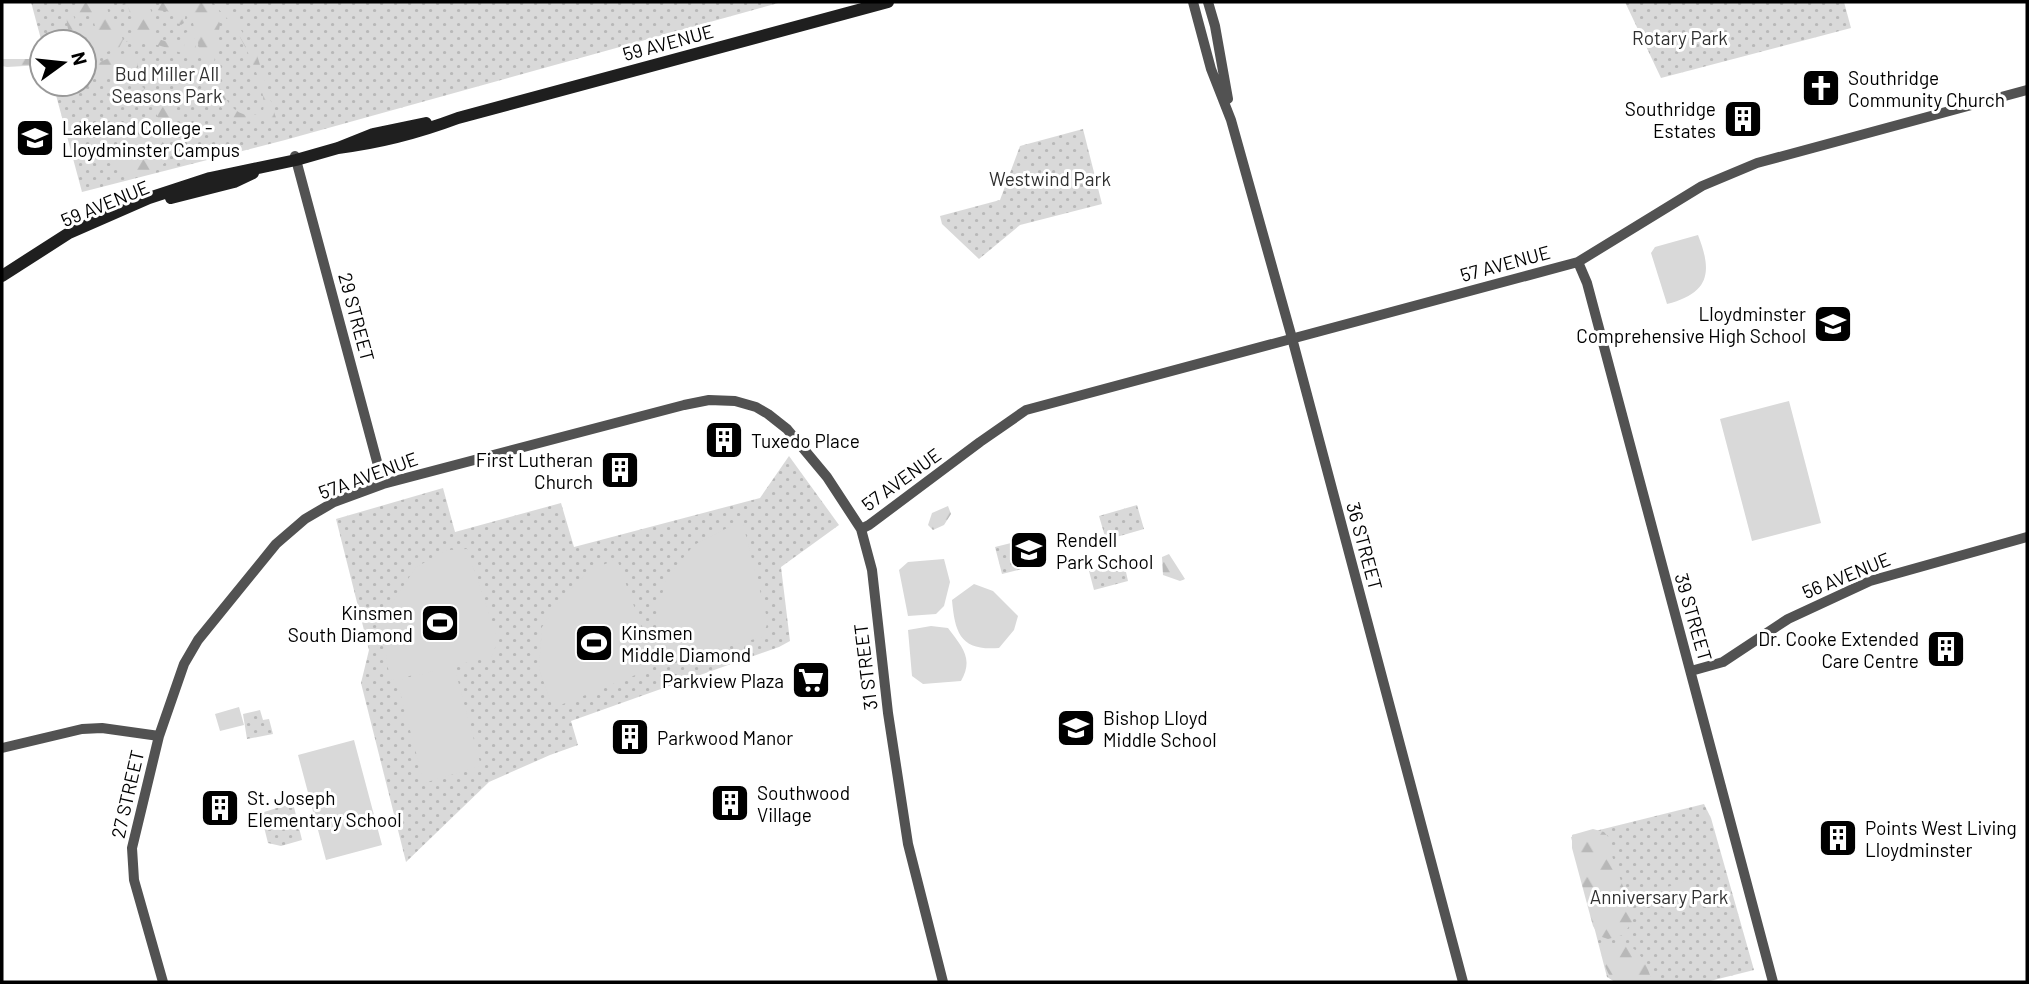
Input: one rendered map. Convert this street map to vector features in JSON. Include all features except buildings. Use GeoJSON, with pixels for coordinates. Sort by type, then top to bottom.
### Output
{"type":"FeatureCollection","features":[{"type":"Feature","properties":{"kind":"main road","name":"59 AVENUE"},"geometry":{"type":"LineString","coordinates":[[2,283],[43,253],[95,224],[233,177],[888,2]]}},
{"type":"Feature","properties":{"kind":"main road","name":"59 AVENUE"},"geometry":{"type":"LineString","coordinates":[[2,276],[46,245],[89,222],[149,198],[233,177]]}},
{"type":"Feature","properties":{"kind":"street","name":"36 STREET"},"geometry":{"type":"LineString","coordinates":[[1193,2],[1211,69],[1231,120],[1292,338],[1463,982]]}},
{"type":"Feature","properties":{"kind":"street","name":"36 STREET"},"geometry":{"type":"LineString","coordinates":[[1208,2],[1215,26],[1231,120]]}},
{"type":"Feature","properties":{"kind":"street","name":"57 AVENUE"},"geometry":{"type":"LineString","coordinates":[[861,528],[872,524],[1018,415],[1034,408],[1578,262],[1702,186],[1757,163],[2027,90]]}},
{"type":"Feature","properties":{"kind":"street","name":"29 STREET"},"geometry":{"type":"LineString","coordinates":[[296,158],[383,484]]}},
{"type":"Feature","properties":{"kind":"street","name":"39 STREET"},"geometry":{"type":"LineString","coordinates":[[1578,262],[1587,283],[1773,982]]}},
{"type":"Feature","properties":{"kind":"street","name":"57A AVENUE"},"geometry":{"type":"LineString","coordinates":[[159,736],[184,664],[198,640],[276,544],[305,519],[334,502],[383,484],[684,405],[709,400],[735,401]]}},
{"type":"Feature","properties":{"kind":"street","name":"31 STREET"},"geometry":{"type":"LineString","coordinates":[[735,401],[756,407],[788,429],[827,477],[861,528],[872,570],[888,713],[908,844],[943,982]]}},
{"type":"Feature","properties":{"kind":"street","name":"56 AVENUE"},"geometry":{"type":"LineString","coordinates":[[1691,671],[1723,662],[1739,654],[1788,620],[1870,581],[2027,537]]}},
{"type":"Feature","properties":{"kind":"street"},"geometry":{"type":"LineString","coordinates":[[2,748],[82,729],[102,728],[159,736]]}},
{"type":"Feature","properties":{"kind":"street","name":"27 STREET"},"geometry":{"type":"LineString","coordinates":[[159,736],[132,848],[134,880],[163,982]]}},
{"type":"Feature","properties":{"kind":"green space","name":"Bud Miller All Seasons Park"},"geometry":{"type":"Polygon","coordinates":[[[31,2],[782,2],[285,140],[82,192],[57,98],[98,98],[98,28],[38,28],[31,2]]]}},
{"type":"Feature","properties":{"kind":"green space"},"geometry":{"type":"Polygon","coordinates":[[[77,2],[106,2],[109,16],[119,28],[123,40],[119,48],[98,55],[98,28],[68,28],[68,13],[72,12],[78,27],[95,26],[92,16],[78,16],[75,10],[77,2]]]}},
{"type":"Feature","properties":{"kind":"green space"},"geometry":{"type":"Polygon","coordinates":[[[118,2],[154,2],[150,8],[155,38],[184,47],[185,33],[191,31],[194,34],[197,54],[185,54],[157,45],[143,44],[139,40],[126,42],[133,33],[131,28],[134,17],[131,16],[127,4],[118,2]]]}},
{"type":"Feature","properties":{"kind":"green space"},"geometry":{"type":"Polygon","coordinates":[[[160,2],[211,2],[220,24],[214,63],[203,63],[188,3],[184,23],[181,25],[177,23],[172,12],[157,10],[160,2]]]}},
{"type":"Feature","properties":{"kind":"green space"},"geometry":{"type":"Polygon","coordinates":[[[213,2],[223,2],[257,55],[276,118],[274,120],[239,122],[225,111],[215,98],[212,86],[220,84],[230,105],[236,110],[248,115],[263,111],[264,102],[259,80],[249,56],[234,27],[213,2]]]}},
{"type":"Feature","properties":{"kind":"green space","name":"Rotary Park"},"geometry":{"type":"Polygon","coordinates":[[[1625,2],[1844,2],[1851,28],[1661,78],[1625,2]]]}},
{"type":"Feature","properties":{"kind":"green space"},"geometry":{"type":"Polygon","coordinates":[[[128,53],[138,63],[136,69],[140,86],[144,88],[143,92],[136,94],[121,79],[98,79],[98,63],[128,53]]]}},
{"type":"Feature","properties":{"kind":"green space"},"geometry":{"type":"Polygon","coordinates":[[[2,59],[28,59],[28,66],[2,66],[2,59]]]}},
{"type":"Feature","properties":{"kind":"green space"},"geometry":{"type":"Polygon","coordinates":[[[170,100],[174,102],[177,122],[163,125],[162,138],[167,152],[164,164],[153,171],[127,176],[118,162],[118,146],[136,132],[156,132],[159,121],[156,106],[170,100]]]}},
{"type":"Feature","properties":{"kind":"green space","name":"Westwind Park"},"geometry":{"type":"Polygon","coordinates":[[[1083,129],[1102,204],[1020,225],[979,259],[942,224],[940,216],[1000,200],[1020,146],[1083,129]]]}},
{"type":"Feature","properties":{"kind":"green space"},"geometry":{"type":"Polygon","coordinates":[[[1698,235],[1705,260],[1704,280],[1692,294],[1667,304],[1651,253],[1655,247],[1698,235]]]}},
{"type":"Feature","properties":{"kind":"green space"},"geometry":{"type":"Polygon","coordinates":[[[1789,401],[1821,523],[1752,541],[1720,419],[1789,401]]]}},
{"type":"Feature","properties":{"kind":"green space"},"geometry":{"type":"Polygon","coordinates":[[[789,456],[839,525],[781,567],[790,641],[571,721],[578,745],[489,782],[406,862],[361,683],[369,650],[336,519],[443,488],[455,532],[561,503],[574,547],[760,498],[789,456]]]}},
{"type":"Feature","properties":{"kind":"green space"},"geometry":{"type":"Polygon","coordinates":[[[1137,505],[1144,529],[1106,540],[1099,516],[1137,505]]]}},
{"type":"Feature","properties":{"kind":"green space"},"geometry":{"type":"Polygon","coordinates":[[[948,506],[951,514],[944,525],[933,530],[928,525],[932,513],[948,506]]]}},
{"type":"Feature","properties":{"kind":"green space"},"geometry":{"type":"Polygon","coordinates":[[[743,524],[768,622],[762,637],[670,662],[655,620],[667,577],[694,545],[733,525],[743,524]]]}},
{"type":"Feature","properties":{"kind":"green space"},"geometry":{"type":"Polygon","coordinates":[[[1019,541],[1026,568],[1002,574],[995,547],[1019,541]]]}},
{"type":"Feature","properties":{"kind":"green space","name":"Kinsmen South Diamond"},"geometry":{"type":"Polygon","coordinates":[[[467,549],[498,640],[492,656],[454,666],[481,766],[424,783],[397,681],[434,671],[390,680],[384,643],[390,606],[416,567],[448,550],[467,549]]]}},
{"type":"Feature","properties":{"kind":"green space"},"geometry":{"type":"Polygon","coordinates":[[[1169,554],[1185,579],[1180,581],[1163,575],[1162,557],[1169,554]]]}},
{"type":"Feature","properties":{"kind":"green space","name":"Kinsmen Middle Diamond"},"geometry":{"type":"Polygon","coordinates":[[[617,559],[653,659],[648,670],[553,708],[539,669],[542,627],[564,595],[591,570],[617,559]]]}},
{"type":"Feature","properties":{"kind":"green space"},"geometry":{"type":"Polygon","coordinates":[[[944,559],[950,582],[944,606],[936,614],[908,616],[899,570],[908,562],[944,559]]]}},
{"type":"Feature","properties":{"kind":"green space"},"geometry":{"type":"Polygon","coordinates":[[[1124,563],[1128,581],[1094,590],[1089,571],[1124,563]]]}},
{"type":"Feature","properties":{"kind":"green space"},"geometry":{"type":"Polygon","coordinates":[[[974,584],[993,591],[1018,616],[1014,630],[999,648],[976,647],[962,638],[958,631],[952,600],[974,584]]]}},
{"type":"Feature","properties":{"kind":"green space"},"geometry":{"type":"Polygon","coordinates":[[[931,626],[948,628],[962,647],[966,666],[961,681],[923,684],[912,676],[908,630],[931,626]]]}},
{"type":"Feature","properties":{"kind":"green space"},"geometry":{"type":"Polygon","coordinates":[[[239,707],[244,725],[220,731],[215,714],[239,707]]]}},
{"type":"Feature","properties":{"kind":"green space"},"geometry":{"type":"Polygon","coordinates":[[[260,710],[263,720],[269,719],[273,734],[247,739],[243,714],[260,710]]]}},
{"type":"Feature","properties":{"kind":"green space"},"geometry":{"type":"Polygon","coordinates":[[[354,740],[382,845],[326,860],[298,755],[354,740]]]}},
{"type":"Feature","properties":{"kind":"green space"},"geometry":{"type":"Polygon","coordinates":[[[293,803],[302,840],[281,846],[268,843],[262,819],[264,812],[293,803]]]}},
{"type":"Feature","properties":{"kind":"green space","name":"Anniversary Park"},"geometry":{"type":"Polygon","coordinates":[[[1704,804],[1711,818],[1754,970],[1706,982],[1615,982],[1607,977],[1571,837],[1704,804]]]}},
{"type":"Feature","properties":{"kind":"green space"},"geometry":{"type":"Polygon","coordinates":[[[1593,829],[1604,832],[1610,839],[1612,856],[1633,914],[1632,922],[1623,935],[1608,939],[1599,936],[1593,926],[1572,848],[1572,835],[1593,829]]]}},
{"type":"Feature","properties":{"kind":"green space"},"geometry":{"type":"Polygon","coordinates":[[[1689,880],[1694,894],[1665,903],[1661,889],[1689,880]]]}},
{"type":"Feature","properties":{"kind":"green space"},"geometry":{"type":"Polygon","coordinates":[[[1627,944],[1643,960],[1652,982],[1615,982],[1609,974],[1604,961],[1604,946],[1627,944]]]}},
{"type":"Feature","properties":{"kind":"place","name":"Southridge Community Church"},"geometry":{"type":"Point","coordinates":[1821,88]}},
{"type":"Feature","properties":{"kind":"place","name":"Southridge Estates"},"geometry":{"type":"Point","coordinates":[1743,119]}},
{"type":"Feature","properties":{"kind":"place","name":"Lakeland College - Lloydminster Campus"},"geometry":{"type":"Point","coordinates":[35,138]}},
{"type":"Feature","properties":{"kind":"place","name":"Lloydminster Comprehensive High School"},"geometry":{"type":"Point","coordinates":[1833,324]}},
{"type":"Feature","properties":{"kind":"place","name":"Tuxedo Place"},"geometry":{"type":"Point","coordinates":[724,440]}},
{"type":"Feature","properties":{"kind":"place","name":"First Lutheran Church"},"geometry":{"type":"Point","coordinates":[620,470]}},
{"type":"Feature","properties":{"kind":"place","name":"Rendell Park School"},"geometry":{"type":"Point","coordinates":[1029,550]}},
{"type":"Feature","properties":{"kind":"place","name":"Kinsmen South Diamond"},"geometry":{"type":"Point","coordinates":[440,623]}},
{"type":"Feature","properties":{"kind":"place","name":"Kinsmen Middle Diamond"},"geometry":{"type":"Point","coordinates":[594,643]}},
{"type":"Feature","properties":{"kind":"place","name":"Dr. Cooke Extended Care Centre"},"geometry":{"type":"Point","coordinates":[1946,649]}},
{"type":"Feature","properties":{"kind":"place","name":"Parkview Plaza"},"geometry":{"type":"Point","coordinates":[811,680]}},
{"type":"Feature","properties":{"kind":"place","name":"Bishop Lloyd Middle School"},"geometry":{"type":"Point","coordinates":[1076,728]}},
{"type":"Feature","properties":{"kind":"place","name":"Parkwood Manor"},"geometry":{"type":"Point","coordinates":[630,737]}},
{"type":"Feature","properties":{"kind":"place","name":"Southwood Village"},"geometry":{"type":"Point","coordinates":[730,803]}},
{"type":"Feature","properties":{"kind":"place","name":"St. Joseph Elementary School"},"geometry":{"type":"Point","coordinates":[220,808]}},
{"type":"Feature","properties":{"kind":"place","name":"Points West Living Lloydminster"},"geometry":{"type":"Point","coordinates":[1838,838]}}]}
